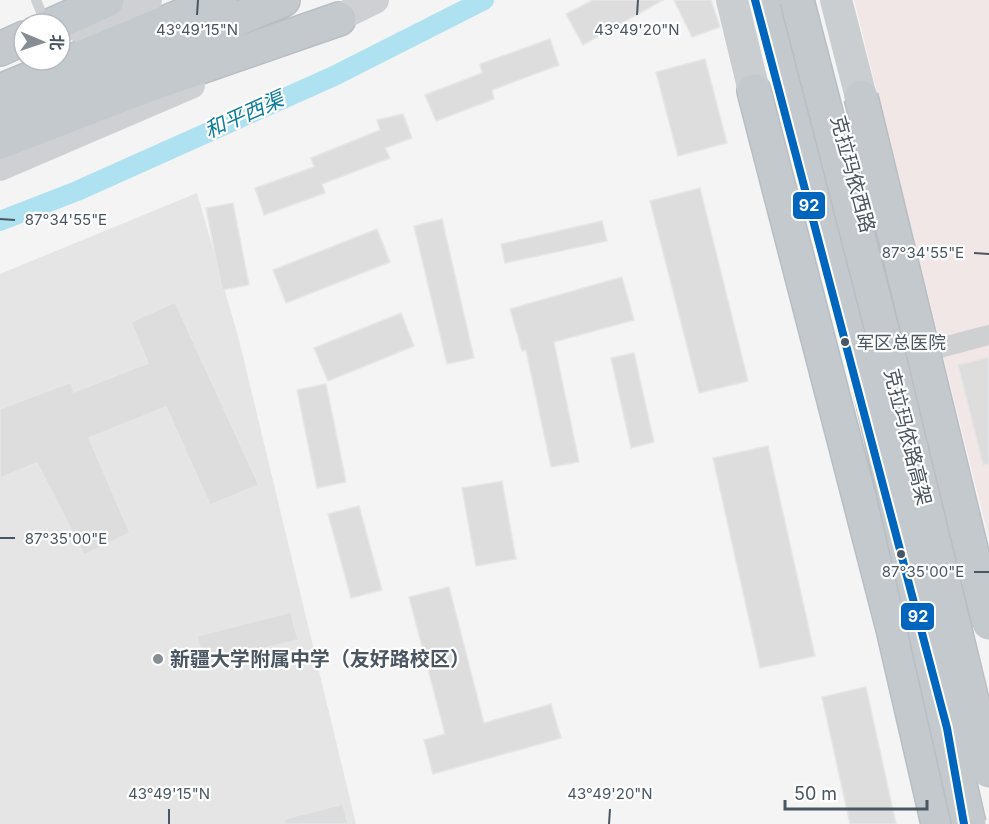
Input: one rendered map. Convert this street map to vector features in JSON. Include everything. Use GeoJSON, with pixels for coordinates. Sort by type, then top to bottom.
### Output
{"type":"FeatureCollection","features":[{"type":"Feature","properties":{"kind":"highway"},"geometry":{"type":"LineString","coordinates":[[72,16],[107,0]]}},
{"type":"Feature","properties":{"kind":"highway"},"geometry":{"type":"LineString","coordinates":[[0,91],[220,0]]}},
{"type":"Feature","properties":{"kind":"highway"},"geometry":{"type":"LineString","coordinates":[[0,117],[284,0]]}},
{"type":"Feature","properties":{"kind":"highway","name":"克拉玛依路高架"},"geometry":{"type":"LineString","coordinates":[[769,0],[865,367],[967,824]]}},
{"type":"Feature","properties":{"kind":"highway","name":"克拉玛依路高架"},"geometry":{"type":"LineString","coordinates":[[797,0],[890,361],[989,771]]}},
{"type":"Feature","properties":{"kind":"highway"},"geometry":{"type":"LineString","coordinates":[[0,142],[55,120],[339,19]]}},
{"type":"Feature","properties":{"kind":"highway"},"geometry":{"type":"LineString","coordinates":[[754,91],[892,629],[938,824]]}},
{"type":"Feature","properties":{"kind":"highway"},"geometry":{"type":"LineString","coordinates":[[861,97],[989,623]]}},
{"type":"Feature","properties":{"kind":"main road"},"geometry":{"type":"LineString","coordinates":[[72,30],[148,0]]}},
{"type":"Feature","properties":{"kind":"main road"},"geometry":{"type":"LineString","coordinates":[[0,167],[339,19],[375,0]]}},
{"type":"Feature","properties":{"kind":"main road"},"geometry":{"type":"LineString","coordinates":[[732,0],[754,91]]}},
{"type":"Feature","properties":{"kind":"main road"},"geometry":{"type":"LineString","coordinates":[[755,0],[947,728],[967,824]]}},
{"type":"Feature","properties":{"kind":"main road","name":"克拉玛依西路"},"geometry":{"type":"LineString","coordinates":[[806,0],[873,252],[989,734]]}},
{"type":"Feature","properties":{"kind":"main road"},"geometry":{"type":"LineString","coordinates":[[836,0],[861,97]]}},
{"type":"Feature","properties":{"kind":"street"},"geometry":{"type":"LineString","coordinates":[[853,373],[899,358],[989,335]]}},
{"type":"Feature","properties":{"kind":"shaded area"},"geometry":{"type":"Polygon","coordinates":[[[854,0],[989,0],[989,539],[854,0]]]}},
{"type":"Feature","properties":{"kind":"shaded area","name":"新疆大学附属中学（友好路校区）"},"geometry":{"type":"Polygon","coordinates":[[[197,193],[239,340],[356,824],[0,824],[0,274],[197,193]]]}},
{"type":"Feature","properties":{"kind":"building"},"geometry":{"type":"Polygon","coordinates":[[[593,0],[663,0],[583,45],[566,14],[593,0]]]}},
{"type":"Feature","properties":{"kind":"building"},"geometry":{"type":"Polygon","coordinates":[[[674,0],[711,0],[720,27],[692,37],[674,0]]]}},
{"type":"Feature","properties":{"kind":"building"},"geometry":{"type":"Polygon","coordinates":[[[550,39],[559,65],[492,90],[494,99],[436,121],[425,95],[482,73],[480,64],[550,39]]]}},
{"type":"Feature","properties":{"kind":"building"},"geometry":{"type":"Polygon","coordinates":[[[705,59],[727,143],[678,156],[656,72],[705,59]]]}},
{"type":"Feature","properties":{"kind":"building"},"geometry":{"type":"Polygon","coordinates":[[[403,114],[412,138],[385,148],[390,158],[322,184],[325,193],[264,215],[255,188],[314,167],[311,158],[380,130],[377,120],[403,114]]]}},
{"type":"Feature","properties":{"kind":"building"},"geometry":{"type":"Polygon","coordinates":[[[700,188],[748,381],[699,393],[650,201],[700,188]]]}},
{"type":"Feature","properties":{"kind":"building"},"geometry":{"type":"Polygon","coordinates":[[[233,203],[249,285],[222,290],[206,208],[233,203]]]}},
{"type":"Feature","properties":{"kind":"building"},"geometry":{"type":"Polygon","coordinates":[[[442,219],[474,358],[447,364],[414,226],[442,219]]]}},
{"type":"Feature","properties":{"kind":"building"},"geometry":{"type":"Polygon","coordinates":[[[602,221],[607,241],[505,263],[501,244],[602,221]]]}},
{"type":"Feature","properties":{"kind":"building"},"geometry":{"type":"Polygon","coordinates":[[[377,229],[390,262],[286,303],[273,270],[377,229]]]}},
{"type":"Feature","properties":{"kind":"building"},"geometry":{"type":"Polygon","coordinates":[[[622,277],[634,320],[554,342],[579,462],[551,467],[526,350],[522,351],[510,309],[622,277]]]}},
{"type":"Feature","properties":{"kind":"building"},"geometry":{"type":"Polygon","coordinates":[[[175,302],[259,485],[210,505],[166,407],[89,438],[130,533],[84,555],[37,463],[0,478],[0,409],[71,382],[74,392],[148,363],[131,322],[175,302]]]}},
{"type":"Feature","properties":{"kind":"building"},"geometry":{"type":"Polygon","coordinates":[[[401,313],[414,346],[328,381],[314,348],[401,313]]]}},
{"type":"Feature","properties":{"kind":"building"},"geometry":{"type":"Polygon","coordinates":[[[634,353],[654,442],[631,448],[611,358],[634,353]]]}},
{"type":"Feature","properties":{"kind":"building"},"geometry":{"type":"Polygon","coordinates":[[[989,357],[989,464],[983,465],[958,365],[989,357]]]}},
{"type":"Feature","properties":{"kind":"building"},"geometry":{"type":"Polygon","coordinates":[[[326,384],[346,482],[317,488],[297,390],[326,384]]]}},
{"type":"Feature","properties":{"kind":"building"},"geometry":{"type":"Polygon","coordinates":[[[768,446],[815,656],[760,668],[713,458],[768,446]]]}},
{"type":"Feature","properties":{"kind":"building"},"geometry":{"type":"Polygon","coordinates":[[[502,481],[516,559],[476,566],[462,488],[502,481]]]}},
{"type":"Feature","properties":{"kind":"building"},"geometry":{"type":"Polygon","coordinates":[[[359,506],[382,590],[351,598],[328,514],[359,506]]]}},
{"type":"Feature","properties":{"kind":"building"},"geometry":{"type":"Polygon","coordinates":[[[449,587],[484,723],[551,704],[561,738],[433,774],[424,740],[445,734],[409,597],[449,587]]]}},
{"type":"Feature","properties":{"kind":"building"},"geometry":{"type":"Polygon","coordinates":[[[291,612],[298,640],[204,663],[197,636],[291,612]]]}},
{"type":"Feature","properties":{"kind":"building"},"geometry":{"type":"Polygon","coordinates":[[[866,687],[896,824],[850,824],[822,697],[866,687]]]}},
{"type":"Feature","properties":{"kind":"building"},"geometry":{"type":"Polygon","coordinates":[[[343,804],[348,824],[285,824],[284,819],[343,804]]]}},
{"type":"Feature","properties":{"kind":"waterway","name":"和平西渠"},"geometry":{"type":"LineString","coordinates":[[0,221],[77,191],[334,76],[484,0]]}},
{"type":"Feature","properties":{"kind":"transit line","name":"92"},"geometry":{"type":"LineString","coordinates":[[755,0],[947,728],[964,824]]}},
{"type":"Feature","properties":{"kind":"place","name":"军区总医院"},"geometry":{"type":"Point","coordinates":[845,342]}},
{"type":"Feature","properties":{"kind":"place","name":"新疆大学附属中学（友好路校区）"},"geometry":{"type":"Point","coordinates":[158,659]}}]}
